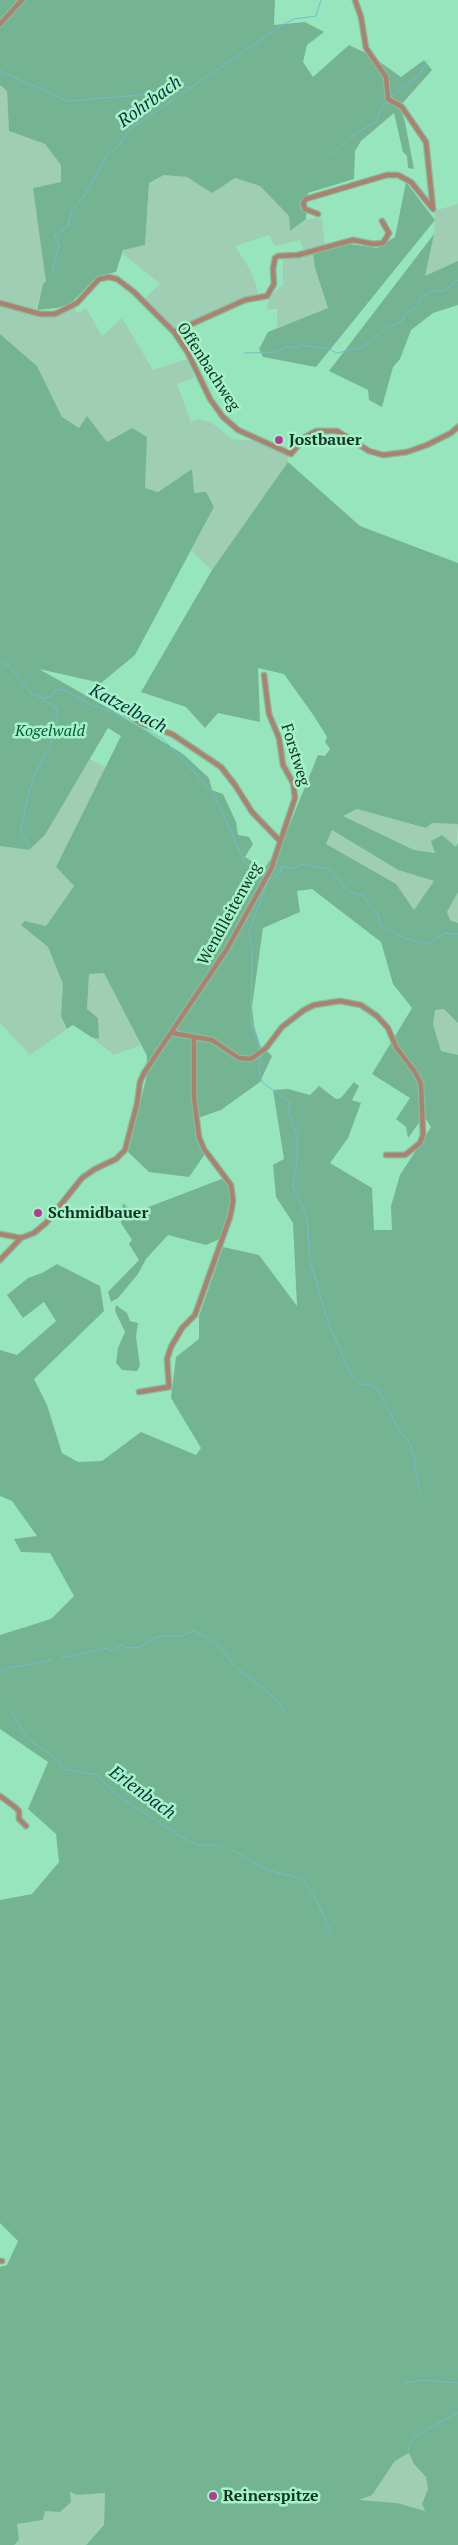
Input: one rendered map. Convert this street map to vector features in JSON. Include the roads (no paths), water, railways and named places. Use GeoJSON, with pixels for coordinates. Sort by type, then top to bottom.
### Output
{"type":"FeatureCollection","features":[{"type":"Feature","properties":{"kind":"street"},"geometry":{"type":"LineString","coordinates":[[0,24],[22,0]]}},
{"type":"Feature","properties":{"kind":"street"},"geometry":{"type":"LineString","coordinates":[[318,214],[305,209],[303,203],[306,199],[387,175],[398,176],[411,182],[422,193],[430,208],[434,208],[426,142],[402,107],[388,99],[386,77],[366,48],[361,17],[355,0]]}},
{"type":"Feature","properties":{"kind":"street"},"geometry":{"type":"LineString","coordinates":[[174,332],[245,300],[267,296],[274,284],[273,269],[275,258],[278,256],[298,255],[354,240],[373,244],[383,243],[389,232],[382,221]]}},
{"type":"Feature","properties":{"kind":"street","name":"Offenbachweg"},"geometry":{"type":"LineString","coordinates":[[0,303],[40,314],[55,314],[77,303],[95,281],[113,277],[134,292],[174,332],[188,353],[210,399],[223,417],[238,430],[282,452],[292,454],[302,439],[309,434],[329,430],[348,436],[374,453],[407,452],[446,436],[458,427]]}},
{"type":"Feature","properties":{"kind":"street","name":"Forstweg"},"geometry":{"type":"LineString","coordinates":[[264,675],[269,714],[279,738],[283,765],[295,790],[294,803],[279,840]]}},
{"type":"Feature","properties":{"kind":"street"},"geometry":{"type":"LineString","coordinates":[[110,702],[142,724],[172,734],[220,767],[231,779],[252,812],[279,840]]}},
{"type":"Feature","properties":{"kind":"street","name":"Wendlleitenweg"},"geometry":{"type":"LineString","coordinates":[[0,1260],[21,1238],[29,1236],[41,1228],[87,1174],[116,1159],[125,1150],[131,1131],[141,1078],[227,949],[267,876],[279,840]]}},
{"type":"Feature","properties":{"kind":"street"},"geometry":{"type":"LineString","coordinates":[[172,1033],[212,1040],[239,1058],[251,1059],[266,1048],[282,1027],[314,1005],[346,1002],[361,1005],[370,1010],[388,1028],[396,1047],[415,1072],[421,1084],[423,1101],[423,1135],[420,1144],[405,1155],[386,1155]]}},
{"type":"Feature","properties":{"kind":"street"},"geometry":{"type":"LineString","coordinates":[[139,1392],[168,1387],[167,1359],[171,1347],[182,1328],[195,1315],[230,1217],[233,1200],[230,1185],[204,1149],[199,1136],[194,1098],[194,1037]]}},
{"type":"Feature","properties":{"kind":"street"},"geometry":{"type":"LineString","coordinates":[[0,1234],[21,1238]]}},
{"type":"Feature","properties":{"kind":"street"},"geometry":{"type":"LineString","coordinates":[[0,1796],[16,1807],[19,1811],[19,1819],[26,1826]]}},
{"type":"Feature","properties":{"kind":"waterway","name":"Rohrbach"},"geometry":{"type":"LineString","coordinates":[[52,273],[59,246],[55,236],[68,226],[72,210],[84,196],[107,155],[120,144],[130,129],[284,24],[294,19],[316,16],[321,0]]}},
{"type":"Feature","properties":{"kind":"waterway"},"geometry":{"type":"LineString","coordinates":[[391,97],[418,76],[428,61]]}},
{"type":"Feature","properties":{"kind":"waterway"},"geometry":{"type":"LineString","coordinates":[[0,71],[68,101],[152,94],[181,86],[188,88]]}},
{"type":"Feature","properties":{"kind":"waterway"},"geometry":{"type":"LineString","coordinates":[[331,155],[351,136],[376,122],[382,107],[388,100]]}},
{"type":"Feature","properties":{"kind":"waterway"},"geometry":{"type":"LineString","coordinates":[[244,353],[277,352],[285,346],[294,348],[301,345],[329,349],[337,353],[359,348],[373,340],[386,328],[402,321],[406,313],[414,310],[421,297],[436,290],[444,291],[458,280]]}},
{"type":"Feature","properties":{"kind":"waterway","name":"Katzelbach"},"geometry":{"type":"LineString","coordinates":[[0,661],[10,667],[32,694],[43,698],[50,697],[56,690],[63,689],[93,706],[109,711],[163,739],[214,794],[245,863],[266,876]]}},
{"type":"Feature","properties":{"kind":"waterway"},"geometry":{"type":"LineString","coordinates":[[30,849],[21,831],[25,808],[33,778],[50,746],[58,718],[56,708],[43,699]]}},
{"type":"Feature","properties":{"kind":"waterway","name":"Katzelbach"},"geometry":{"type":"LineString","coordinates":[[270,877],[273,879],[281,872],[280,868],[294,869],[300,864],[329,869],[350,892],[363,896],[378,914],[380,925],[405,938],[422,943]]}},
{"type":"Feature","properties":{"kind":"waterway"},"geometry":{"type":"LineString","coordinates":[[260,1050],[251,1022],[252,950],[249,932],[269,878]]}},
{"type":"Feature","properties":{"kind":"waterway","name":"Katzelbach"},"geometry":{"type":"LineString","coordinates":[[425,943],[428,944],[445,933],[458,934]]}},
{"type":"Feature","properties":{"kind":"waterway"},"geometry":{"type":"LineString","coordinates":[[261,1055],[259,1071],[262,1082],[289,1102],[289,1114],[297,1136],[297,1160],[293,1187],[307,1217],[310,1260],[327,1319],[349,1371],[361,1384],[374,1386],[378,1390],[400,1432],[409,1442],[415,1458],[414,1464],[421,1496]]}},
{"type":"Feature","properties":{"kind":"waterway"},"geometry":{"type":"LineString","coordinates":[[61,1658],[107,1648],[112,1651],[122,1645],[125,1648],[141,1647],[148,1641],[160,1636],[180,1636],[194,1631],[217,1644],[236,1667],[277,1700],[284,1711]]}},
{"type":"Feature","properties":{"kind":"waterway"},"geometry":{"type":"LineString","coordinates":[[0,1673],[9,1668],[52,1660]]}},
{"type":"Feature","properties":{"kind":"waterway","name":"Erlenbach"},"geometry":{"type":"LineString","coordinates":[[0,1703],[3,1706]]}},
{"type":"Feature","properties":{"kind":"waterway","name":"Erlenbach"},"geometry":{"type":"LineString","coordinates":[[11,1710],[27,1738],[59,1761],[64,1769],[97,1775],[118,1796],[187,1840],[197,1845],[216,1845],[222,1848]]}},
{"type":"Feature","properties":{"kind":"waterway","name":"Erlenbach"},"geometry":{"type":"LineString","coordinates":[[232,1850],[268,1870],[302,1879],[314,1896],[332,1934]]}},
{"type":"Feature","properties":{"kind":"waterway"},"geometry":{"type":"LineString","coordinates":[[405,2383],[423,2380],[458,2383]]}},
{"type":"Feature","properties":{"kind":"waterway"},"geometry":{"type":"LineString","coordinates":[[408,2451],[410,2442],[420,2433],[458,2413]]}},
{"type":"Feature","properties":{"kind":"place","name":"Jostbauer"},"geometry":{"type":"Point","coordinates":[279,440]}},
{"type":"Feature","properties":{"kind":"place","name":"Schmidbauer"},"geometry":{"type":"Point","coordinates":[38,1213]}},
{"type":"Feature","properties":{"kind":"place","name":"Reinerspitze"},"geometry":{"type":"Point","coordinates":[213,2496]}},
{"type":"Feature","properties":{"kind":"park label","name":"Kogelwald"},"geometry":{"type":"Point","coordinates":[50,731]}}]}
